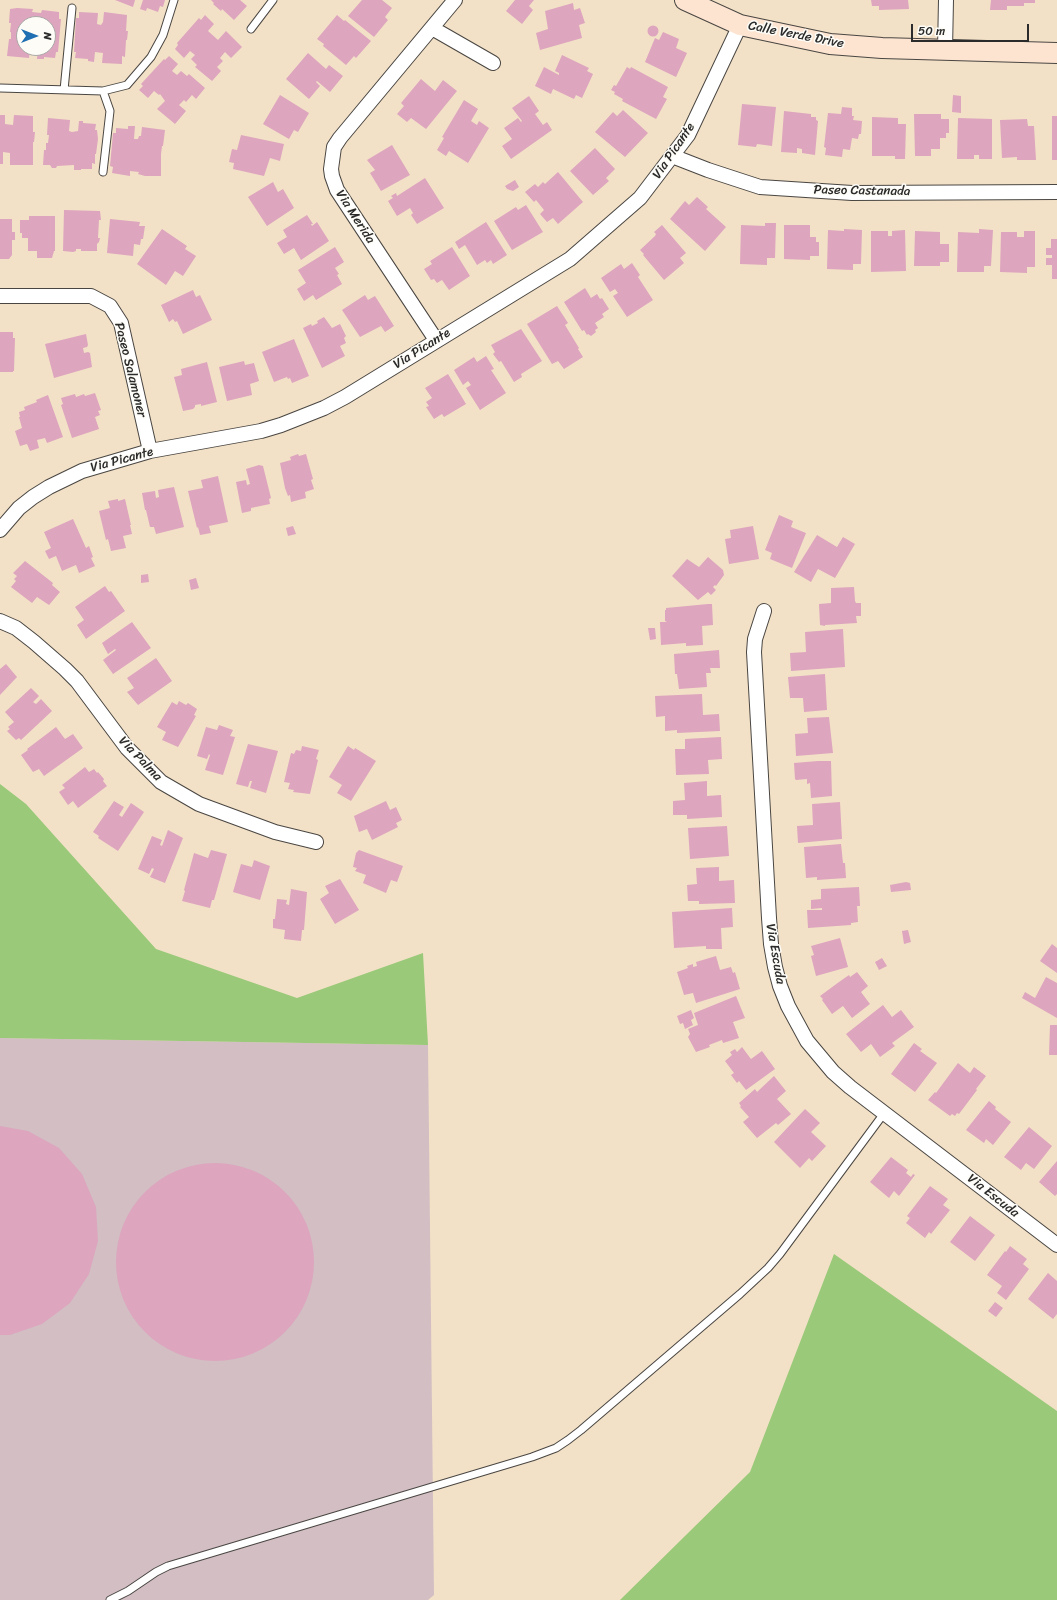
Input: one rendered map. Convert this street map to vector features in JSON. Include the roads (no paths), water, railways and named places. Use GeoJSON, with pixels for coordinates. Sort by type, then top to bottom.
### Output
{"type":"FeatureCollection","features":[{"type":"Feature","properties":{"kind":"main road","name":"Calle Verde Drive"},"geometry":{"type":"LineString","coordinates":[[685,0],[740,25],[830,44],[882,48],[1057,53]]}},
{"type":"Feature","properties":{"kind":"street","name":"Via Merida"},"geometry":{"type":"LineString","coordinates":[[436,340],[337,190],[331,169],[334,147],[340,138],[455,0]]}},
{"type":"Feature","properties":{"kind":"street"},"geometry":{"type":"LineString","coordinates":[[945,50],[946,0]]}},
{"type":"Feature","properties":{"kind":"street","name":"Via Picante"},"geometry":{"type":"LineString","coordinates":[[0,530],[19,508],[33,497],[64,478],[82,471],[150,452],[260,431],[302,418],[346,396],[570,259],[640,198],[688,135],[740,25]]}},
{"type":"Feature","properties":{"kind":"street"},"geometry":{"type":"LineString","coordinates":[[432,28],[493,64]]}},
{"type":"Feature","properties":{"kind":"street","name":"Paseo Castanada"},"geometry":{"type":"LineString","coordinates":[[672,156],[708,170],[760,187],[852,193],[1057,192]]}},
{"type":"Feature","properties":{"kind":"street","name":"Paseo Salamoner"},"geometry":{"type":"LineString","coordinates":[[0,296],[91,296],[110,306],[121,323],[150,452]]}},
{"type":"Feature","properties":{"kind":"street","name":"Via Escuda"},"geometry":{"type":"LineString","coordinates":[[764,611],[755,639],[755,668],[769,918],[771,944],[775,966],[780,986],[788,1006],[807,1041],[833,1072],[850,1087],[885,1112],[1057,1245]]}},
{"type":"Feature","properties":{"kind":"street","name":"Via Palma"},"geometry":{"type":"LineString","coordinates":[[0,621],[16,628],[77,681],[127,748],[161,782],[199,804],[275,832],[316,842]]}},
{"type":"Feature","properties":{"kind":"lane"},"geometry":{"type":"LineString","coordinates":[[0,88],[104,91],[127,85],[151,57],[163,35],[174,0]]}},
{"type":"Feature","properties":{"kind":"lane"},"geometry":{"type":"LineString","coordinates":[[251,29],[274,0]]}},
{"type":"Feature","properties":{"kind":"lane"},"geometry":{"type":"LineString","coordinates":[[64,90],[72,8]]}},
{"type":"Feature","properties":{"kind":"lane"},"geometry":{"type":"LineString","coordinates":[[103,172],[110,110],[104,91]]}},
{"type":"Feature","properties":{"kind":"lane"},"geometry":{"type":"LineString","coordinates":[[110,1600],[128,1592],[156,1572],[168,1566],[532,1457],[556,1448],[581,1430],[740,1294],[768,1268],[885,1112]]}}]}
